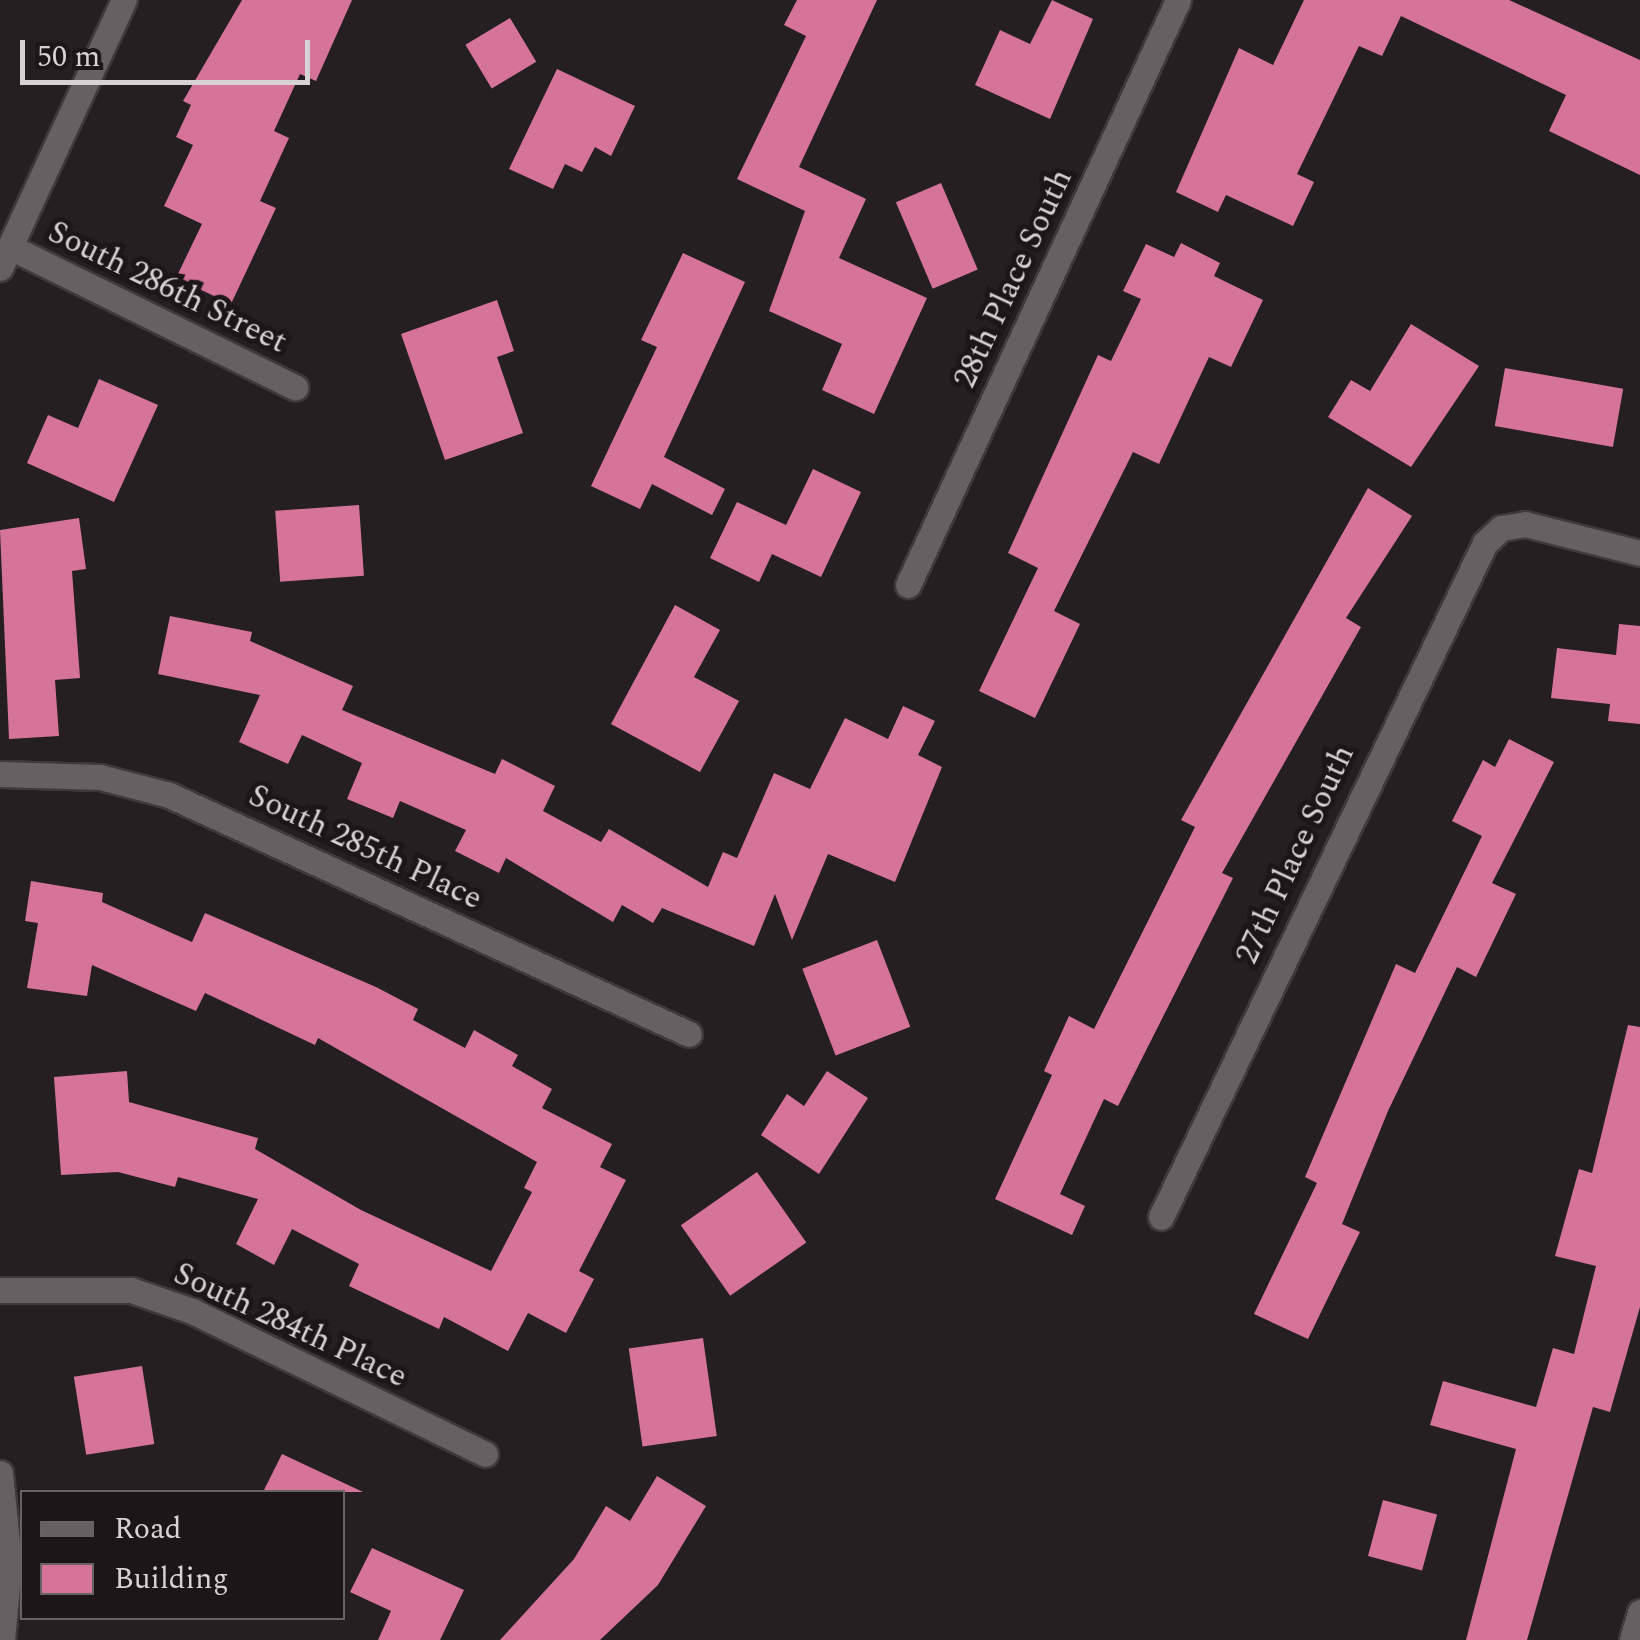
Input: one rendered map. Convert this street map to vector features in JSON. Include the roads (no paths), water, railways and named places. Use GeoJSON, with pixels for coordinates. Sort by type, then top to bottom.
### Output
{"type":"FeatureCollection","features":[{"type":"Feature","properties":{"kind":"street"},"geometry":{"type":"LineString","coordinates":[[5,257],[124,0]]}},
{"type":"Feature","properties":{"kind":"street","name":"28th Place South"},"geometry":{"type":"LineString","coordinates":[[908,585],[1178,0]]}},
{"type":"Feature","properties":{"kind":"street","name":"South 286th Street"},"geometry":{"type":"LineString","coordinates":[[5,257],[295,388]]}},
{"type":"Feature","properties":{"kind":"street","name":"27th Place South"},"geometry":{"type":"LineString","coordinates":[[1161,1217],[1454,596],[1501,528],[1542,526],[1640,553]]}},
{"type":"Feature","properties":{"kind":"street","name":"South 285th Place"},"geometry":{"type":"LineString","coordinates":[[0,774],[100,777],[169,795],[689,1034]]}},
{"type":"Feature","properties":{"kind":"street","name":"South 284th Place"},"geometry":{"type":"LineString","coordinates":[[0,1290],[130,1290],[192,1311],[485,1454]]}},
{"type":"Feature","properties":{"kind":"street"},"geometry":{"type":"LineString","coordinates":[[0,1474],[9,1563],[2,1640]]}},
{"type":"Feature","properties":{"kind":"street"},"geometry":{"type":"LineString","coordinates":[[1632,1640],[1640,1612]]}}]}
